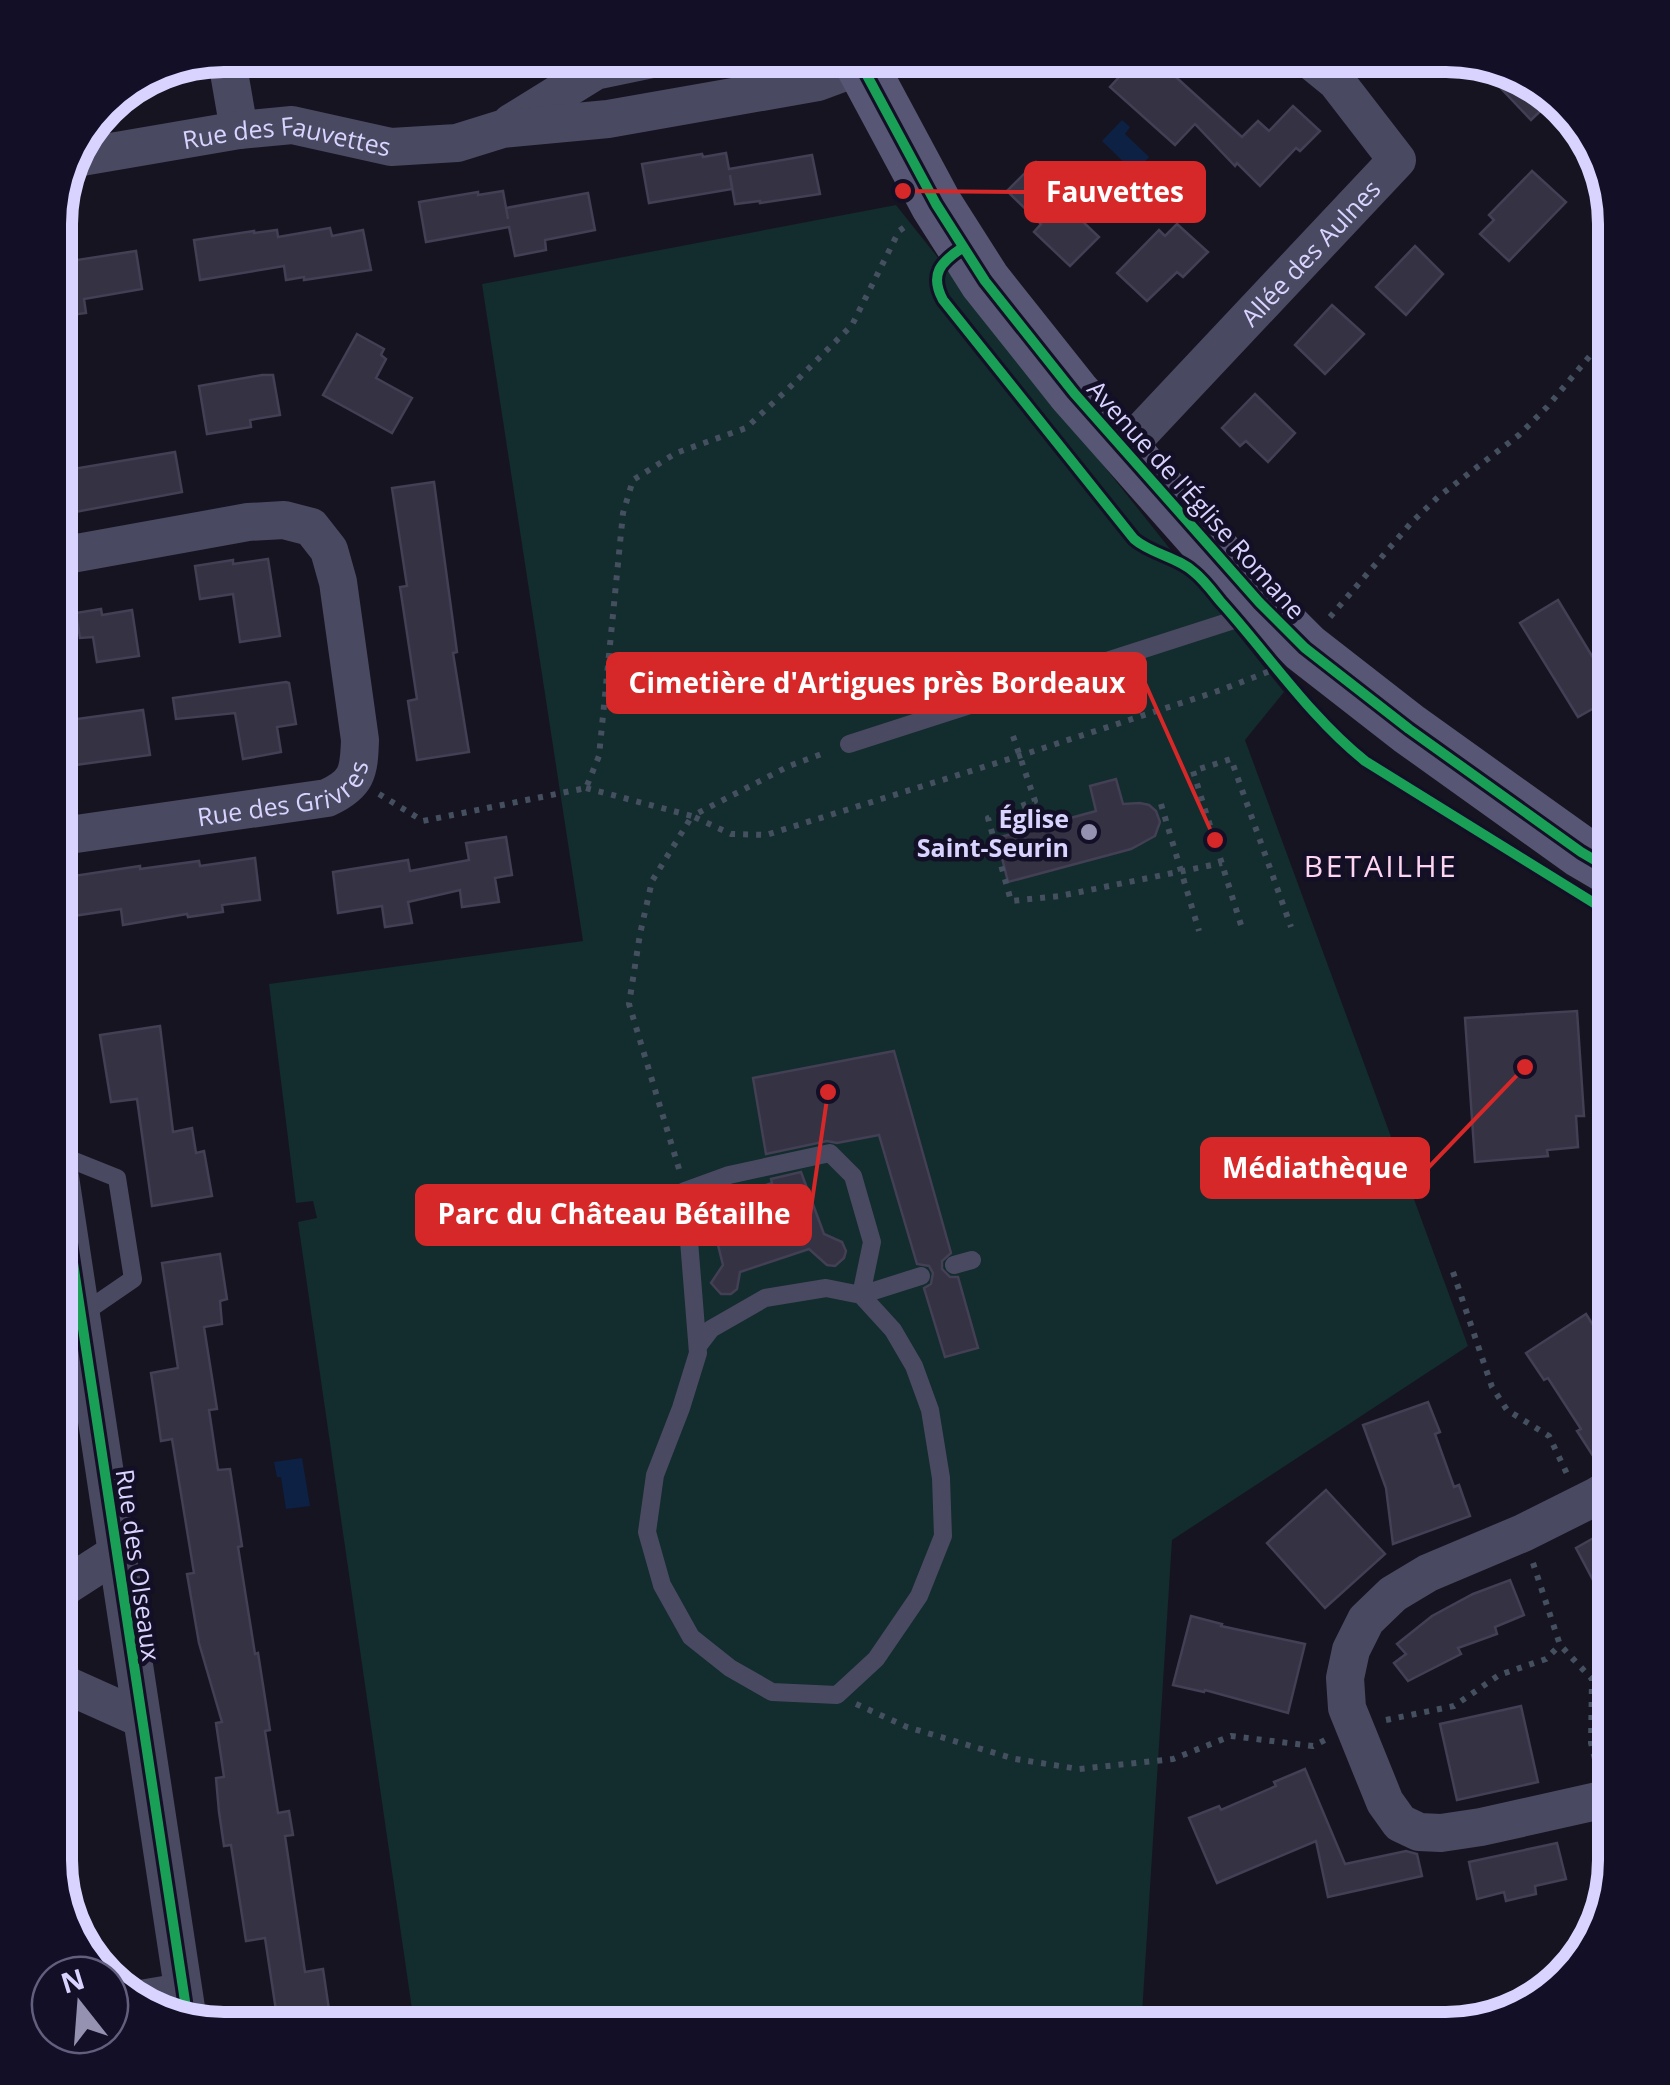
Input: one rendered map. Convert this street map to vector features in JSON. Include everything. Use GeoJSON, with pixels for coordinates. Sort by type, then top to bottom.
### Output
{"type":"FeatureCollection","features":[{"type":"Feature","properties":{"kind":"street"},"geometry":{"type":"LineString","coordinates":[[229,72],[239,130]]}},
{"type":"Feature","properties":{"kind":"street","name":"Rue des Fauvettes"},"geometry":{"type":"LineString","coordinates":[[502,129],[580,72]]}},
{"type":"Feature","properties":{"kind":"street"},"geometry":{"type":"LineString","coordinates":[[595,72],[608,119]]}},
{"type":"Feature","properties":{"kind":"street","name":"Rue des Fauvettes"},"geometry":{"type":"LineString","coordinates":[[89,156],[292,124],[391,146],[457,143],[502,129],[608,119],[818,82],[837,72]]}},
{"type":"Feature","properties":{"kind":"street","name":"Avenue de l'Église Romane"},"geometry":{"type":"LineString","coordinates":[[865,73],[936,204],[985,281],[1026,335],[1125,449],[1248,610],[1291,658],[1420,737],[1598,862]]}},
{"type":"Feature","properties":{"kind":"street","name":"Allée des Aulnes"},"geometry":{"type":"LineString","coordinates":[[1125,449],[1397,160],[1325,73]]}},
{"type":"Feature","properties":{"kind":"street","name":"Rue des Grivres"},"geometry":{"type":"LineString","coordinates":[[73,554],[248,522],[284,520],[311,527],[329,550],[338,582],[360,740],[359,766],[349,788],[327,798],[73,835]]}},
{"type":"Feature","properties":{"kind":"street","name":"Rue des OIseaux"},"geometry":{"type":"LineString","coordinates":[[72,1294],[117,1553],[185,2007]]}},
{"type":"Feature","properties":{"kind":"street"},"geometry":{"type":"LineString","coordinates":[[1598,1494],[1523,1533],[1428,1573],[1393,1594],[1366,1620],[1351,1650],[1345,1678],[1347,1708],[1385,1802],[1400,1823],[1419,1832],[1441,1833],[1598,1801]]}},
{"type":"Feature","properties":{"kind":"street"},"geometry":{"type":"LineString","coordinates":[[72,1582],[117,1553]]}},
{"type":"Feature","properties":{"kind":"street"},"geometry":{"type":"LineString","coordinates":[[72,1688],[142,1719]]}},
{"type":"Feature","properties":{"kind":"lane"},"geometry":{"type":"LineString","coordinates":[[850,744],[1248,610]]}},
{"type":"Feature","properties":{"kind":"lane"},"geometry":{"type":"LineString","coordinates":[[830,1153],[853,1176],[872,1242],[862,1295],[893,1330],[914,1366],[930,1410],[941,1478],[943,1536],[919,1596],[876,1659],[837,1695],[772,1692],[730,1668],[691,1637],[662,1585],[647,1532],[655,1475],[698,1353],[685,1191],[729,1174],[830,1153]]}},
{"type":"Feature","properties":{"kind":"lane"},"geometry":{"type":"LineString","coordinates":[[72,1157],[117,1178],[133,1279],[72,1292]]}},
{"type":"Feature","properties":{"kind":"lane"},"geometry":{"type":"LineString","coordinates":[[698,1346],[712,1328],[765,1298],[826,1288],[862,1295],[920,1276]]}},
{"type":"Feature","properties":{"kind":"path"},"geometry":{"type":"LineString","coordinates":[[586,788],[599,756],[623,512],[633,480],[676,453],[746,428],[788,390],[852,325],[899,231],[936,204]]}},
{"type":"Feature","properties":{"kind":"path"},"geometry":{"type":"LineString","coordinates":[[353,779],[423,821],[586,788],[692,816],[730,834],[766,835],[1221,690],[1291,658],[1411,523],[1518,435],[1598,346]]}},
{"type":"Feature","properties":{"kind":"path"},"geometry":{"type":"LineString","coordinates":[[1248,610],[1291,658]]}},
{"type":"Feature","properties":{"kind":"path"},"geometry":{"type":"LineString","coordinates":[[1012,736],[1035,802],[988,818],[1011,901],[1060,896],[1222,863]]}},
{"type":"Feature","properties":{"kind":"path"},"geometry":{"type":"LineString","coordinates":[[685,1191],[629,1004],[652,881],[692,816],[789,766],[850,744]]}},
{"type":"Feature","properties":{"kind":"path"},"geometry":{"type":"LineString","coordinates":[[1241,925],[1194,771],[1231,759],[1291,928]]}},
{"type":"Feature","properties":{"kind":"path"},"geometry":{"type":"LineString","coordinates":[[1161,804],[1199,931]]}},
{"type":"Feature","properties":{"kind":"path"},"geometry":{"type":"LineString","coordinates":[[1453,1272],[1492,1387],[1507,1410],[1549,1436],[1581,1504]]}},
{"type":"Feature","properties":{"kind":"path"},"geometry":{"type":"LineString","coordinates":[[1523,1533],[1560,1645],[1592,1679],[1590,1743],[1598,1765]]}},
{"type":"Feature","properties":{"kind":"path"},"geometry":{"type":"LineString","coordinates":[[837,1695],[906,1727],[1015,1759],[1079,1769],[1173,1759],[1231,1736],[1312,1746],[1354,1726],[1454,1706],[1499,1676],[1546,1659],[1560,1645]]}},
{"type":"Feature","properties":{"kind":"path"},"geometry":{"type":"LineString","coordinates":[[1592,1679],[1598,1675]]}},
{"type":"Feature","properties":{"kind":"green space"},"geometry":{"type":"Polygon","coordinates":[[[896,205],[1284,692],[1245,740],[1468,1346],[1172,1540],[1142,2012],[412,2012],[298,1222],[317,1218],[313,1201],[296,1203],[269,984],[583,941],[482,284],[896,205]],[[1116,780],[1090,787],[1096,811],[997,838],[1009,881],[1129,850],[1129,846],[1154,837],[1159,821],[1156,811],[1148,805],[1124,807],[1116,780]]]}},
{"type":"Feature","properties":{"kind":"water"},"geometry":{"type":"Polygon","coordinates":[[[1122,120],[1130,127],[1125,134],[1149,157],[1134,172],[1102,141],[1122,120]]]}},
{"type":"Feature","properties":{"kind":"water"},"geometry":{"type":"Polygon","coordinates":[[[302,1458],[310,1506],[286,1509],[281,1477],[277,1477],[274,1462],[302,1458]]]}},
{"type":"Feature","properties":{"kind":"building"},"geometry":{"type":"Polygon","coordinates":[[[1123,73],[1171,73],[1242,137],[1258,121],[1269,131],[1293,106],[1320,131],[1300,151],[1296,148],[1260,186],[1195,124],[1175,145],[1110,87],[1123,73]]]}},
{"type":"Feature","properties":{"kind":"building"},"geometry":{"type":"Polygon","coordinates":[[[1494,81],[1543,108],[1531,120],[1494,81]]]}},
{"type":"Feature","properties":{"kind":"building"},"geometry":{"type":"Polygon","coordinates":[[[726,153],[729,169],[812,155],[820,194],[735,204],[730,175],[732,189],[649,203],[642,164],[726,153]]]}},
{"type":"Feature","properties":{"kind":"building"},"geometry":{"type":"Polygon","coordinates":[[[1036,162],[1089,213],[1081,220],[1099,237],[1070,266],[1034,232],[1041,224],[1007,191],[1036,162]]]}},
{"type":"Feature","properties":{"kind":"building"},"geometry":{"type":"Polygon","coordinates":[[[1532,171],[1566,202],[1509,261],[1480,234],[1494,220],[1489,215],[1532,171]]]}},
{"type":"Feature","properties":{"kind":"building"},"geometry":{"type":"Polygon","coordinates":[[[503,191],[506,208],[588,193],[595,230],[545,240],[546,250],[515,256],[509,227],[426,242],[419,202],[503,191]]]}},
{"type":"Feature","properties":{"kind":"building"},"geometry":{"type":"Polygon","coordinates":[[[1177,224],[1208,252],[1183,277],[1177,272],[1147,301],[1117,273],[1159,230],[1165,236],[1177,224]]]}},
{"type":"Feature","properties":{"kind":"building"},"geometry":{"type":"Polygon","coordinates":[[[330,228],[332,236],[363,230],[371,270],[286,280],[284,266],[200,280],[194,240],[277,230],[278,237],[330,228]]]}},
{"type":"Feature","properties":{"kind":"building"},"geometry":{"type":"Polygon","coordinates":[[[1415,246],[1443,274],[1406,315],[1376,287],[1415,246]]]}},
{"type":"Feature","properties":{"kind":"building"},"geometry":{"type":"Polygon","coordinates":[[[136,251],[142,289],[84,299],[86,313],[73,315],[73,264],[136,251]]]}},
{"type":"Feature","properties":{"kind":"building"},"geometry":{"type":"Polygon","coordinates":[[[1332,305],[1364,334],[1325,374],[1295,345],[1332,305]]]}},
{"type":"Feature","properties":{"kind":"building"},"geometry":{"type":"Polygon","coordinates":[[[357,334],[384,349],[381,355],[386,359],[376,378],[412,398],[392,433],[323,395],[357,334]]]}},
{"type":"Feature","properties":{"kind":"building"},"geometry":{"type":"Polygon","coordinates":[[[273,375],[280,415],[250,420],[251,427],[207,434],[199,386],[273,375]]]}},
{"type":"Feature","properties":{"kind":"building"},"geometry":{"type":"Polygon","coordinates":[[[1255,394],[1295,433],[1268,462],[1246,441],[1240,446],[1222,428],[1255,394]]]}},
{"type":"Feature","properties":{"kind":"building"},"geometry":{"type":"Polygon","coordinates":[[[175,452],[182,492],[73,512],[73,469],[175,452]]]}},
{"type":"Feature","properties":{"kind":"building"},"geometry":{"type":"Polygon","coordinates":[[[434,482],[457,652],[453,653],[469,752],[417,760],[408,701],[417,699],[400,587],[407,586],[392,488],[434,482]]]}},
{"type":"Feature","properties":{"kind":"building"},"geometry":{"type":"Polygon","coordinates":[[[268,559],[280,636],[240,642],[233,594],[200,599],[195,566],[268,559]]]}},
{"type":"Feature","properties":{"kind":"building"},"geometry":{"type":"Polygon","coordinates":[[[1558,600],[1598,666],[1598,706],[1578,717],[1520,623],[1558,600]]]}},
{"type":"Feature","properties":{"kind":"building"},"geometry":{"type":"Polygon","coordinates":[[[101,609],[102,615],[132,610],[139,656],[97,662],[93,637],[80,638],[76,613],[101,609]]]}},
{"type":"Feature","properties":{"kind":"building"},"geometry":{"type":"Polygon","coordinates":[[[286,682],[296,724],[277,727],[281,752],[243,759],[235,713],[176,719],[173,698],[286,682]]]}},
{"type":"Feature","properties":{"kind":"building"},"geometry":{"type":"Polygon","coordinates":[[[143,710],[150,755],[73,765],[73,720],[143,710]]]}},
{"type":"Feature","properties":{"kind":"building","name":"Église Saint-Seurin"},"geometry":{"type":"Polygon","coordinates":[[[1116,779],[1123,804],[1140,803],[1156,811],[1160,822],[1155,836],[1131,849],[1008,882],[997,838],[1096,811],[1090,786],[1116,779]]]}},
{"type":"Feature","properties":{"kind":"building"},"geometry":{"type":"Polygon","coordinates":[[[506,837],[512,875],[495,878],[499,902],[462,907],[460,890],[408,902],[412,923],[385,927],[382,906],[338,913],[333,872],[408,860],[410,871],[469,860],[466,843],[506,837]]]}},
{"type":"Feature","properties":{"kind":"building"},"geometry":{"type":"Polygon","coordinates":[[[255,858],[260,900],[222,905],[223,912],[123,925],[121,909],[73,916],[73,876],[199,861],[200,866],[255,858]]]}},
{"type":"Feature","properties":{"kind":"building"},"geometry":{"type":"Polygon","coordinates":[[[1577,1011],[1584,1116],[1576,1116],[1578,1147],[1547,1150],[1548,1156],[1475,1162],[1465,1018],[1577,1011]]]}},
{"type":"Feature","properties":{"kind":"building"},"geometry":{"type":"Polygon","coordinates":[[[160,1026],[173,1132],[192,1128],[196,1153],[204,1151],[212,1196],[152,1206],[137,1099],[111,1102],[100,1035],[160,1026]]]}},
{"type":"Feature","properties":{"kind":"building"},"geometry":{"type":"Polygon","coordinates":[[[894,1051],[951,1253],[942,1261],[942,1269],[950,1277],[958,1277],[978,1348],[945,1357],[924,1288],[931,1284],[933,1273],[929,1266],[917,1264],[879,1135],[766,1154],[753,1078],[894,1051]]]}},
{"type":"Feature","properties":{"kind":"building"},"geometry":{"type":"Polygon","coordinates":[[[801,1172],[824,1234],[842,1242],[844,1258],[835,1266],[827,1265],[809,1249],[740,1272],[737,1289],[721,1294],[711,1283],[723,1265],[708,1205],[772,1183],[771,1179],[801,1172]]]}},
{"type":"Feature","properties":{"kind":"building"},"geometry":{"type":"Polygon","coordinates":[[[220,1254],[227,1299],[220,1301],[222,1324],[204,1327],[217,1409],[209,1410],[218,1470],[230,1469],[242,1546],[238,1547],[270,1730],[265,1731],[278,1813],[289,1811],[293,1835],[285,1836],[305,1972],[323,1969],[329,2012],[276,2012],[265,1938],[246,1941],[231,1845],[224,1846],[216,1778],[224,1777],[216,1723],[222,1722],[199,1643],[187,1574],[194,1573],[172,1439],[161,1441],[151,1373],[178,1368],[162,1263],[220,1254]]]}},
{"type":"Feature","properties":{"kind":"building"},"geometry":{"type":"Polygon","coordinates":[[[1586,1314],[1598,1333],[1595,1459],[1548,1378],[1544,1380],[1526,1353],[1586,1314]]]}},
{"type":"Feature","properties":{"kind":"building"},"geometry":{"type":"Polygon","coordinates":[[[1428,1402],[1454,1487],[1459,1485],[1470,1516],[1393,1544],[1386,1488],[1363,1425],[1428,1402]]]}},
{"type":"Feature","properties":{"kind":"building"},"geometry":{"type":"Polygon","coordinates":[[[1326,1490],[1385,1554],[1325,1608],[1267,1543],[1326,1490]]]}},
{"type":"Feature","properties":{"kind":"building"},"geometry":{"type":"Polygon","coordinates":[[[1598,1536],[1598,1580],[1594,1582],[1576,1548],[1598,1536]]]}},
{"type":"Feature","properties":{"kind":"building"},"geometry":{"type":"Polygon","coordinates":[[[1510,1580],[1524,1615],[1495,1627],[1497,1634],[1458,1648],[1461,1654],[1408,1681],[1394,1663],[1406,1654],[1397,1644],[1432,1616],[1510,1580]]]}},
{"type":"Feature","properties":{"kind":"building"},"geometry":{"type":"Polygon","coordinates":[[[1191,1616],[1305,1644],[1288,1713],[1173,1685],[1191,1616]]]}},
{"type":"Feature","properties":{"kind":"building"},"geometry":{"type":"Polygon","coordinates":[[[1521,1706],[1538,1782],[1457,1800],[1440,1724],[1521,1706]]]}},
{"type":"Feature","properties":{"kind":"building"},"geometry":{"type":"Polygon","coordinates":[[[1305,1769],[1345,1864],[1406,1851],[1417,1854],[1422,1876],[1328,1897],[1316,1841],[1217,1883],[1189,1818],[1219,1806],[1221,1810],[1305,1769]]]}},
{"type":"Feature","properties":{"kind":"building"},"geometry":{"type":"Polygon","coordinates":[[[1557,1843],[1566,1879],[1535,1886],[1536,1894],[1506,1901],[1504,1892],[1477,1899],[1469,1862],[1557,1843]]]}},
{"type":"Feature","properties":{"kind":"cycle path"},"geometry":{"type":"LineString","coordinates":[[865,73],[936,204],[985,281],[1074,393],[1259,602],[1305,648],[1409,729],[1598,862]]}},
{"type":"Feature","properties":{"kind":"cycle path"},"geometry":{"type":"LineString","coordinates":[[962,248],[939,269],[937,283],[943,300],[1134,539],[1198,575],[1307,705],[1365,761],[1598,905]]}},
{"type":"Feature","properties":{"kind":"cycle path"},"geometry":{"type":"LineString","coordinates":[[72,1259],[186,2007]]}},
{"type":"Feature","properties":{"kind":"place","name":"Fauvettes"},"geometry":{"type":"Point","coordinates":[903,191]}},
{"type":"Feature","properties":{"kind":"place","name":"Église Saint-Seurin"},"geometry":{"type":"Point","coordinates":[1089,832]}},
{"type":"Feature","properties":{"kind":"place","name":"Cimetière d'Artigues près Bordeaux"},"geometry":{"type":"Point","coordinates":[1215,840]}},
{"type":"Feature","properties":{"kind":"place","name":"Médiathèque"},"geometry":{"type":"Point","coordinates":[1525,1067]}},
{"type":"Feature","properties":{"kind":"place","name":"Parc du Château Bétailhe"},"geometry":{"type":"Point","coordinates":[828,1092]}},
{"type":"Feature","properties":{"kind":"district","name":"BETAILHE"},"geometry":{"type":"Point","coordinates":[1381,865]}}]}
